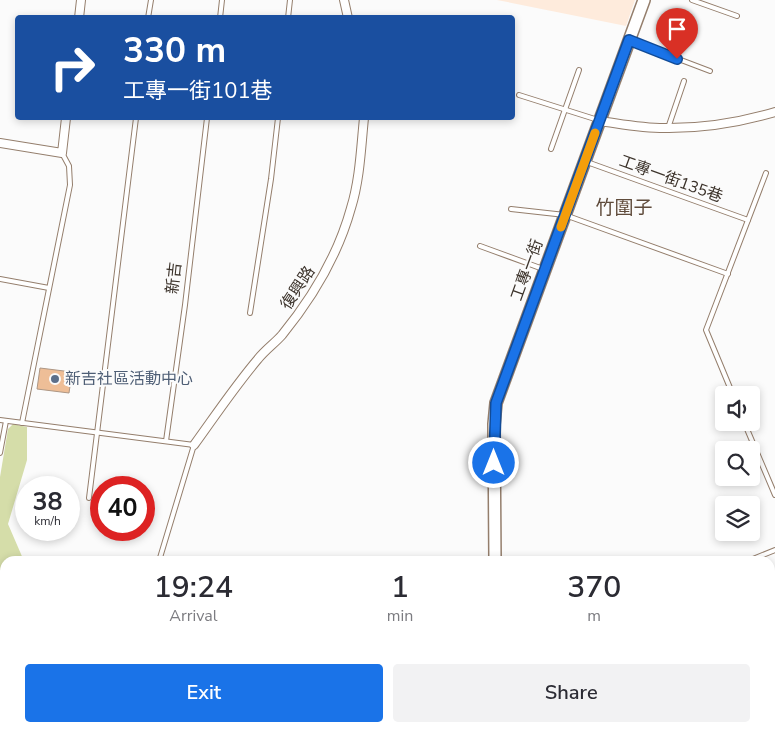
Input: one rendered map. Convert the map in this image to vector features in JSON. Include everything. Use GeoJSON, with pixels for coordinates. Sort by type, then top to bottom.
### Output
{"type":"FeatureCollection","features":[{"type":"Feature","properties":{"kind":"street"},"geometry":{"type":"LineString","coordinates":[[79,15],[81,0]]}},
{"type":"Feature","properties":{"kind":"street"},"geometry":{"type":"LineString","coordinates":[[344,0],[347,15]]}},
{"type":"Feature","properties":{"kind":"street","name":"工專一街"},"geometry":{"type":"LineString","coordinates":[[495,556],[494,424],[496,403],[644,0]]}},
{"type":"Feature","properties":{"kind":"street"},"geometry":{"type":"LineString","coordinates":[[600,121],[668,128],[751,119],[775,112]]}},
{"type":"Feature","properties":{"kind":"street"},"geometry":{"type":"LineString","coordinates":[[0,143],[62,153],[66,120]]}},
{"type":"Feature","properties":{"kind":"street","name":"復興路"},"geometry":{"type":"LineString","coordinates":[[194,445],[259,357],[295,319],[330,263],[352,207],[360,164],[364,120]]}},
{"type":"Feature","properties":{"kind":"lane"},"geometry":{"type":"LineString","coordinates":[[148,15],[150,0]]}},
{"type":"Feature","properties":{"kind":"lane"},"geometry":{"type":"LineString","coordinates":[[220,15],[222,0]]}},
{"type":"Feature","properties":{"kind":"lane"},"geometry":{"type":"LineString","coordinates":[[288,15],[290,0]]}},
{"type":"Feature","properties":{"kind":"lane"},"geometry":{"type":"LineString","coordinates":[[692,0],[737,16]]}},
{"type":"Feature","properties":{"kind":"lane"},"geometry":{"type":"LineString","coordinates":[[629,40],[710,71]]}},
{"type":"Feature","properties":{"kind":"lane"},"geometry":{"type":"LineString","coordinates":[[551,149],[579,70]]}},
{"type":"Feature","properties":{"kind":"lane"},"geometry":{"type":"LineString","coordinates":[[668,128],[684,81]]}},
{"type":"Feature","properties":{"kind":"lane"},"geometry":{"type":"LineString","coordinates":[[519,96],[600,121]]}},
{"type":"Feature","properties":{"kind":"lane"},"geometry":{"type":"LineString","coordinates":[[89,498],[136,120]]}},
{"type":"Feature","properties":{"kind":"lane","name":"新吉"},"geometry":{"type":"LineString","coordinates":[[166,441],[185,305],[207,120]]}},
{"type":"Feature","properties":{"kind":"lane"},"geometry":{"type":"LineString","coordinates":[[250,313],[271,179],[278,120]]}},
{"type":"Feature","properties":{"kind":"lane"},"geometry":{"type":"LineString","coordinates":[[22,423],[70,186],[69,166],[62,153]]}},
{"type":"Feature","properties":{"kind":"lane","name":"工專一街135巷"},"geometry":{"type":"LineString","coordinates":[[585,161],[748,220]]}},
{"type":"Feature","properties":{"kind":"lane"},"geometry":{"type":"LineString","coordinates":[[729,386],[706,330],[766,173]]}},
{"type":"Feature","properties":{"kind":"lane"},"geometry":{"type":"LineString","coordinates":[[511,209],[565,215],[728,274]]}},
{"type":"Feature","properties":{"kind":"lane"},"geometry":{"type":"LineString","coordinates":[[480,246],[545,270]]}},
{"type":"Feature","properties":{"kind":"lane"},"geometry":{"type":"LineString","coordinates":[[0,280],[49,288]]}},
{"type":"Feature","properties":{"kind":"lane"},"geometry":{"type":"LineString","coordinates":[[0,420],[194,445],[161,556]]}},
{"type":"Feature","properties":{"kind":"lane"},"geometry":{"type":"LineString","coordinates":[[0,453],[6,421]]}},
{"type":"Feature","properties":{"kind":"lane"},"geometry":{"type":"LineString","coordinates":[[748,431],[775,495]]}},
{"type":"Feature","properties":{"kind":"lane"},"geometry":{"type":"LineString","coordinates":[[760,556],[775,550]]}},
{"type":"Feature","properties":{"kind":"shaded area"},"geometry":{"type":"Polygon","coordinates":[[[497,0],[635,0],[626,26],[497,0]]]}},
{"type":"Feature","properties":{"kind":"green space"},"geometry":{"type":"Polygon","coordinates":[[[13,424],[27,427],[27,460],[22,476],[15,476],[15,500],[8,524],[22,556],[0,556],[0,477],[8,429],[13,424]]]}},
{"type":"Feature","properties":{"kind":"building","name":"新吉社區活動中心"},"geometry":{"type":"Polygon","coordinates":[[[40,368],[72,372],[69,393],[37,389],[40,368]]]}},
{"type":"Feature","properties":{"kind":"slow traffic"},"geometry":{"type":"LineString","coordinates":[[561,227],[595,133]]}},
{"type":"Feature","properties":{"kind":"place","name":"新吉社區活動中心"},"geometry":{"type":"Point","coordinates":[55,379]}},
{"type":"Feature","properties":{"kind":"district","name":"竹圍子"},"geometry":{"type":"Point","coordinates":[624,208]}},
{"type":"Feature","properties":{"kind":"route"},"geometry":{"type":"LineString","coordinates":[[494,463],[494,415],[496,403],[629,40],[677,59]]}}]}
